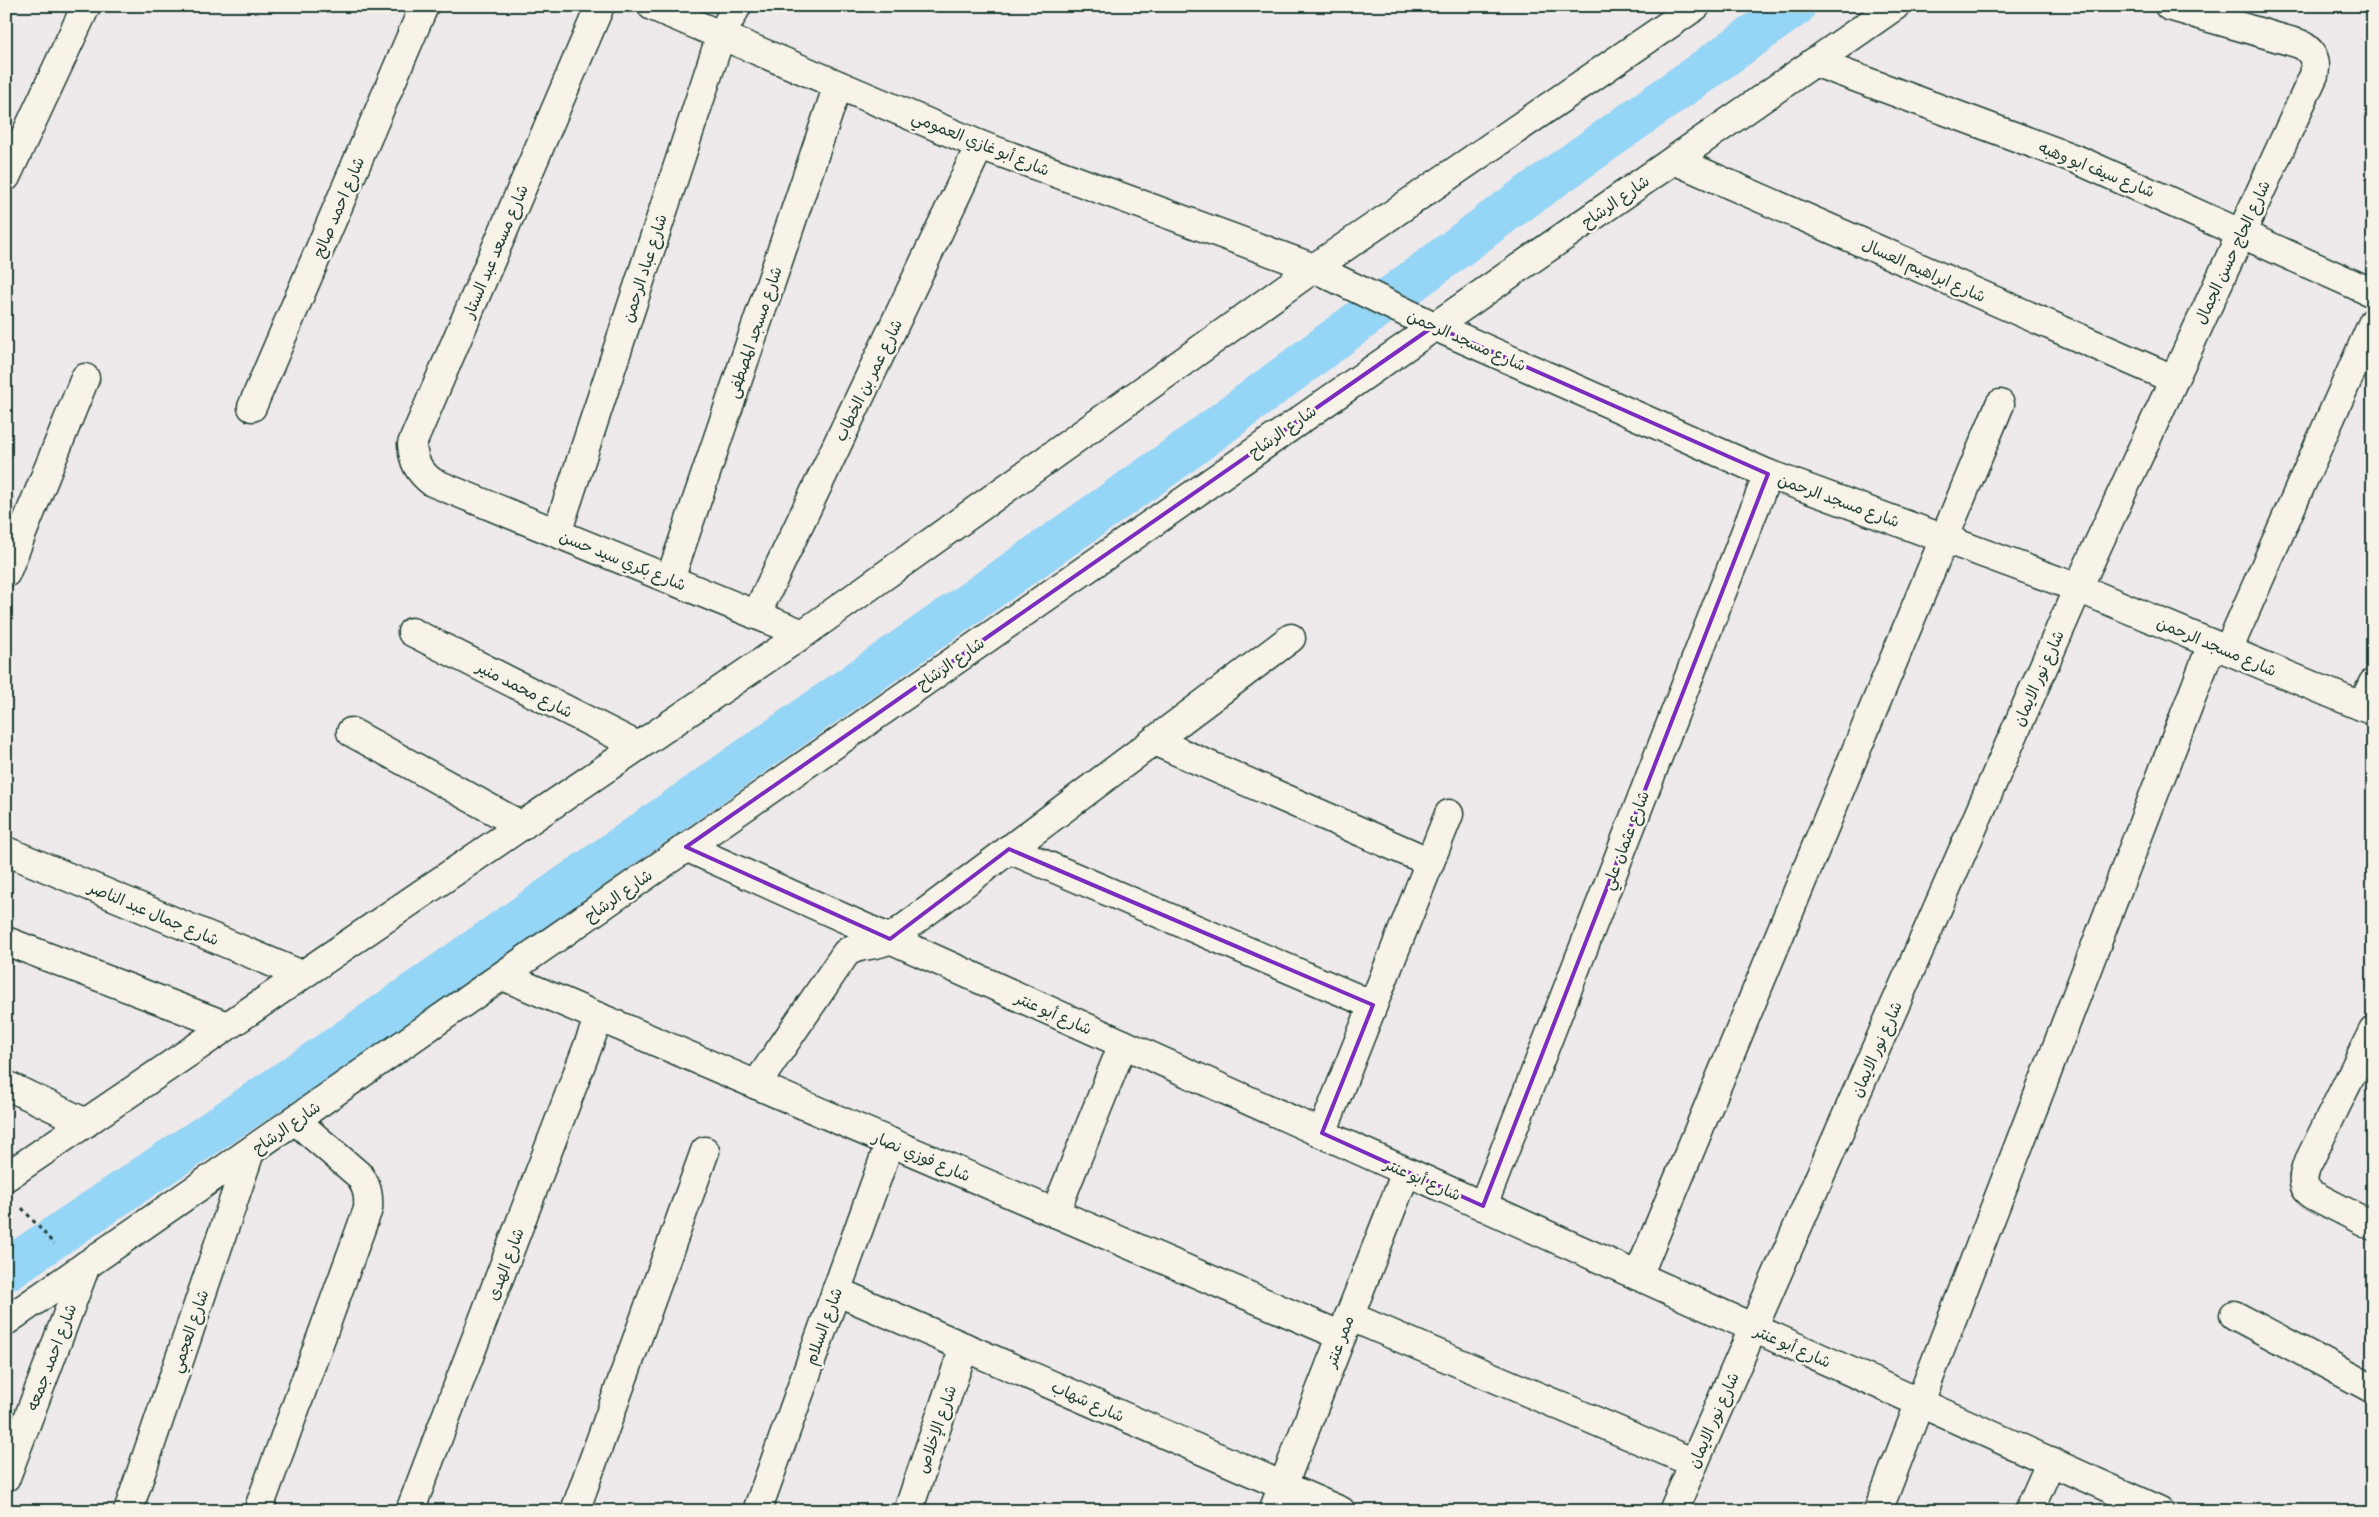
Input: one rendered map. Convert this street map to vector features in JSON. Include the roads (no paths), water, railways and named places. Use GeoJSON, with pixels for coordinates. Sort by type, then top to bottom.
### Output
{"type":"FeatureCollection","features":[{"type":"Feature","properties":{"kind":"street"},"geometry":{"type":"LineString","coordinates":[[6,177],[86,6]]}},
{"type":"Feature","properties":{"kind":"street","name":"شارع احمد صالح"},"geometry":{"type":"LineString","coordinates":[[252,407],[424,6]]}},
{"type":"Feature","properties":{"kind":"street","name":"شارع مسعد عبد الستار"},"geometry":{"type":"LineString","coordinates":[[443,486],[423,475],[416,465],[412,444],[600,6]]}},
{"type":"Feature","properties":{"kind":"street","name":"شارع أبو غازي العمومي"},"geometry":{"type":"LineString","coordinates":[[652,6],[980,145],[1314,268]]}},
{"type":"Feature","properties":{"kind":"street","name":"شارع عباد الرحمن"},"geometry":{"type":"LineString","coordinates":[[557,533],[721,35],[738,6]]}},
{"type":"Feature","properties":{"kind":"street"},"geometry":{"type":"LineString","coordinates":[[6,1177],[803,634],[1314,268],[1696,6]]}},
{"type":"Feature","properties":{"kind":"street","name":"شارع الرشاح"},"geometry":{"type":"LineString","coordinates":[[6,1321],[1895,6]]}},
{"type":"Feature","properties":{"kind":"street","name":"شارع الحاج حسن الجمال"},"geometry":{"type":"LineString","coordinates":[[2078,588],[2314,75],[2315,60],[2312,53],[2300,44],[2170,6]]}},
{"type":"Feature","properties":{"kind":"street","name":"شارع سيف ابو وهبه"},"geometry":{"type":"LineString","coordinates":[[1814,62],[2078,160],[2373,293]]}},
{"type":"Feature","properties":{"kind":"street","name":"شارع مسجد المصطفى"},"geometry":{"type":"LineString","coordinates":[[670,579],[838,85]]}},
{"type":"Feature","properties":{"kind":"street","name":"شارع عمر بن الخطاب"},"geometry":{"type":"LineString","coordinates":[[756,615],[980,145]]}},
{"type":"Feature","properties":{"kind":"street","name":"شارع ابراهيم العسال"},"geometry":{"type":"LineString","coordinates":[[1674,160],[2174,379]]}},
{"type":"Feature","properties":{"kind":"street","name":"شارع مسجد الرحمن"},"geometry":{"type":"LineString","coordinates":[[1314,268],[1434,326],[1768,474],[2078,588],[2220,647],[2369,700]]}},
{"type":"Feature","properties":{"kind":"street"},"geometry":{"type":"LineString","coordinates":[[1878,1511],[2220,647],[2373,322]]}},
{"type":"Feature","properties":{"kind":"street"},"geometry":{"type":"LineString","coordinates":[[6,573],[86,378]]}},
{"type":"Feature","properties":{"kind":"street"},"geometry":{"type":"LineString","coordinates":[[1638,1276],[2000,404]]}},
{"type":"Feature","properties":{"kind":"street","name":"شارع عثمان علي"},"geometry":{"type":"LineString","coordinates":[[1482,1206],[1768,474]]}},
{"type":"Feature","properties":{"kind":"street","name":"شارع بكري سيد حسن"},"geometry":{"type":"LineString","coordinates":[[443,486],[803,634]]}},
{"type":"Feature","properties":{"kind":"street","name":"شارع نور الايمان"},"geometry":{"type":"LineString","coordinates":[[1673,1511],[2078,588]]}},
{"type":"Feature","properties":{"kind":"street","name":"شارع محمد منير"},"geometry":{"type":"LineString","coordinates":[[412,632],[638,746]]}},
{"type":"Feature","properties":{"kind":"street"},"geometry":{"type":"LineString","coordinates":[[756,1084],[846,953],[858,945],[880,945],[890,939],[1291,638]]}},
{"type":"Feature","properties":{"kind":"street"},"geometry":{"type":"LineString","coordinates":[[351,732],[522,826]]}},
{"type":"Feature","properties":{"kind":"street"},"geometry":{"type":"LineString","coordinates":[[1154,741],[1430,862]]}},
{"type":"Feature","properties":{"kind":"street"},"geometry":{"type":"LineString","coordinates":[[1322,1133],[1450,814]]}},
{"type":"Feature","properties":{"kind":"street","name":"شارع أبو عنتر"},"geometry":{"type":"LineString","coordinates":[[686,848],[2160,1511]]}},
{"type":"Feature","properties":{"kind":"street"},"geometry":{"type":"LineString","coordinates":[[1009,849],[1373,1005]]}},
{"type":"Feature","properties":{"kind":"street","name":"شارع جمال عبد الناصر"},"geometry":{"type":"LineString","coordinates":[[6,851],[302,975]]}},
{"type":"Feature","properties":{"kind":"street"},"geometry":{"type":"LineString","coordinates":[[6,941],[227,1026]]}},
{"type":"Feature","properties":{"kind":"street","name":"شارع فوزي نصار"},"geometry":{"type":"LineString","coordinates":[[503,976],[1055,1213],[1694,1463]]}},
{"type":"Feature","properties":{"kind":"street","name":"شارع الهدى"},"geometry":{"type":"LineString","coordinates":[[410,1511],[599,1017]]}},
{"type":"Feature","properties":{"kind":"street"},"geometry":{"type":"LineString","coordinates":[[2371,1039],[2306,1167],[2303,1180],[2308,1191],[2313,1195],[2373,1226]]}},
{"type":"Feature","properties":{"kind":"street"},"geometry":{"type":"LineString","coordinates":[[1055,1213],[1123,1044]]}},
{"type":"Feature","properties":{"kind":"street"},"geometry":{"type":"LineString","coordinates":[[6,1085],[86,1123]]}},
{"type":"Feature","properties":{"kind":"street"},"geometry":{"type":"LineString","coordinates":[[260,1505],[368,1209],[369,1197],[366,1185],[360,1176],[295,1120]]}},
{"type":"Feature","properties":{"kind":"street","name":"شارع السلام"},"geometry":{"type":"LineString","coordinates":[[757,1511],[890,1142]]}},
{"type":"Feature","properties":{"kind":"street"},"geometry":{"type":"LineString","coordinates":[[575,1511],[704,1151]]}},
{"type":"Feature","properties":{"kind":"street","name":"شارع العجمي"},"geometry":{"type":"LineString","coordinates":[[128,1511],[250,1152]]}},
{"type":"Feature","properties":{"kind":"street","name":"ممر عنتر"},"geometry":{"type":"LineString","coordinates":[[1273,1511],[1406,1172]]}},
{"type":"Feature","properties":{"kind":"street","name":"شارع احمد جمعه"},"geometry":{"type":"LineString","coordinates":[[6,1477],[82,1268]]}},
{"type":"Feature","properties":{"kind":"street","name":"شارع شهاب"},"geometry":{"type":"LineString","coordinates":[[836,1291],[1341,1511]]}},
{"type":"Feature","properties":{"kind":"street"},"geometry":{"type":"LineString","coordinates":[[2234,1315],[2373,1389]]}},
{"type":"Feature","properties":{"kind":"street","name":"شارع الإخلاص"},"geometry":{"type":"LineString","coordinates":[[908,1511],[964,1347]]}},
{"type":"Feature","properties":{"kind":"street"},"geometry":{"type":"LineString","coordinates":[[2029,1511],[2051,1462]]}},
{"type":"Feature","properties":{"kind":"waterway"},"geometry":{"type":"LineString","coordinates":[[6,1270],[339,1046],[1169,463],[1505,212],[1795,6]]}}]}
